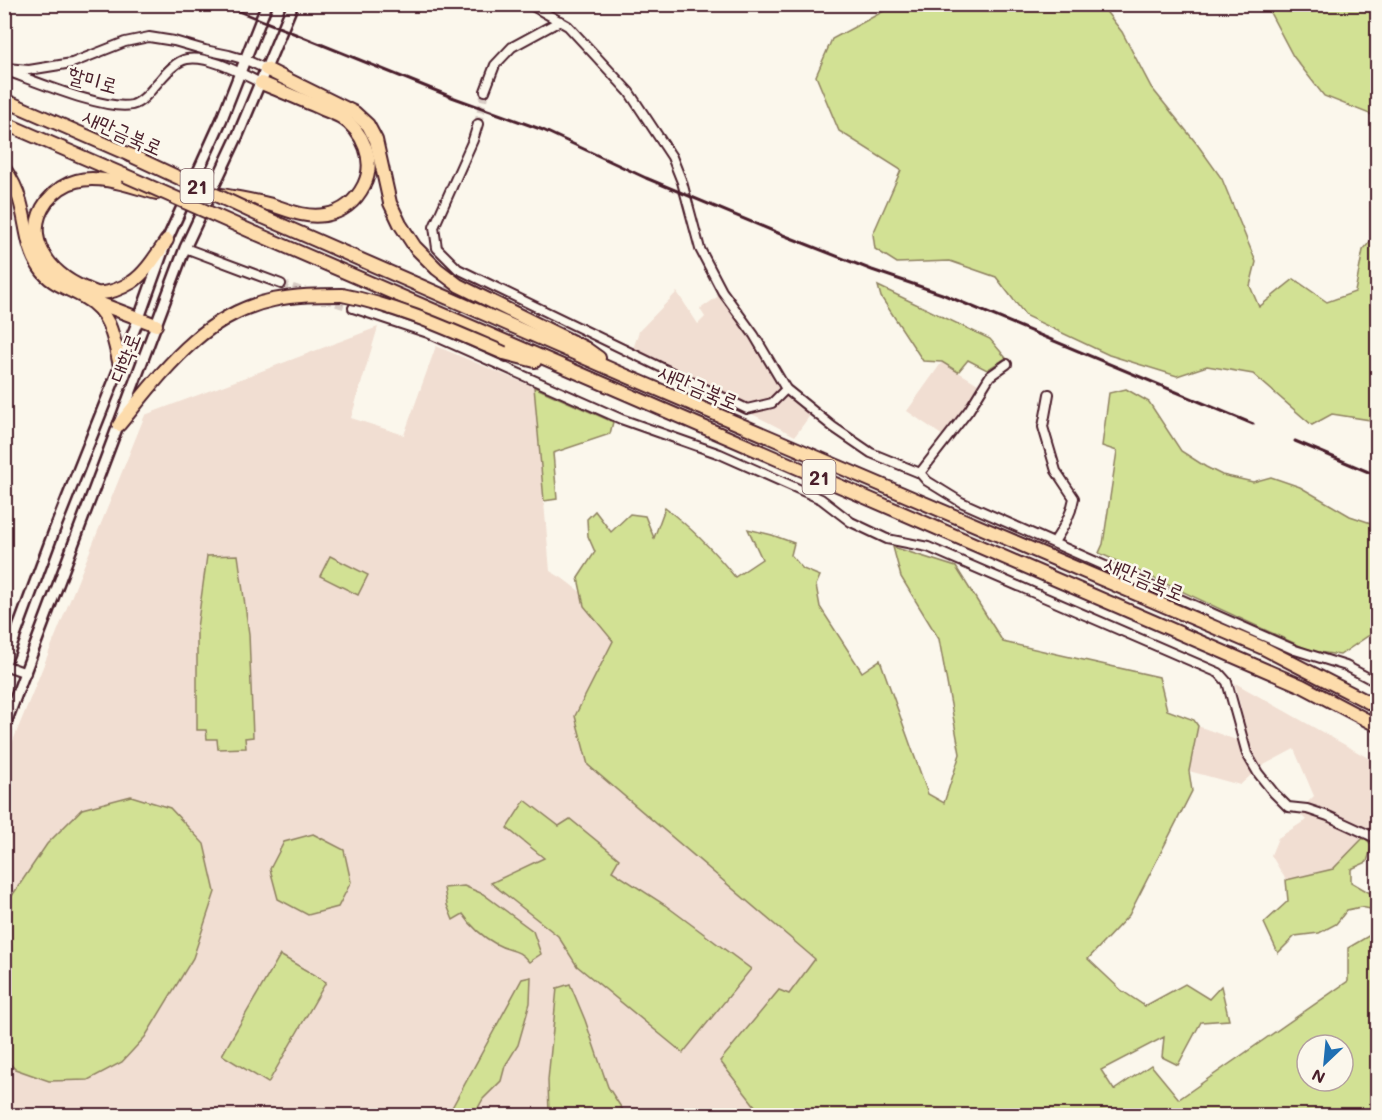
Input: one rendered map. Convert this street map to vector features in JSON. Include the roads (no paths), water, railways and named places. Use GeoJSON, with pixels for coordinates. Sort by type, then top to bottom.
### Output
{"type":"FeatureCollection","features":[{"type":"Feature","properties":{"kind":"highway"},"geometry":{"type":"LineString","coordinates":[[266,69],[355,113],[368,125],[376,140],[390,203],[400,224],[415,247],[437,269],[458,285],[585,348],[622,374]]}},
{"type":"Feature","properties":{"kind":"highway"},"geometry":{"type":"LineString","coordinates":[[213,194],[307,216],[327,215],[342,209],[356,198],[365,183],[368,159],[357,131],[342,117],[261,82]]}},
{"type":"Feature","properties":{"kind":"highway","name":"새만금북로"},"geometry":{"type":"LineString","coordinates":[[4,100],[263,217],[622,374],[1263,648],[1377,707]]}},
{"type":"Feature","properties":{"kind":"highway","name":"새만금북로"},"geometry":{"type":"LineString","coordinates":[[4,123],[119,179],[173,197],[1302,686],[1377,726]]}},
{"type":"Feature","properties":{"kind":"highway"},"geometry":{"type":"LineString","coordinates":[[4,168],[21,202],[31,250],[40,268],[62,288],[156,325]]}},
{"type":"Feature","properties":{"kind":"highway"},"geometry":{"type":"LineString","coordinates":[[119,179],[77,180],[61,186],[51,197],[42,209],[38,226],[38,241],[50,265],[63,278],[79,286],[96,292],[107,292],[133,281],[167,240]]}},
{"type":"Feature","properties":{"kind":"highway"},"geometry":{"type":"LineString","coordinates":[[119,424],[174,358],[218,321],[271,300],[305,295],[342,295],[374,301],[407,312],[504,353],[573,371]]}},
{"type":"Feature","properties":{"kind":"highway"},"geometry":{"type":"LineString","coordinates":[[86,298],[102,311],[109,324],[120,366]]}},
{"type":"Feature","properties":{"kind":"street","name":"대학로"},"geometry":{"type":"LineString","coordinates":[[5,665],[54,531],[139,318],[167,240],[246,60],[267,4]]}},
{"type":"Feature","properties":{"kind":"street","name":"대학로"},"geometry":{"type":"LineString","coordinates":[[4,728],[185,248],[261,82],[293,4]]}},
{"type":"Feature","properties":{"kind":"street"},"geometry":{"type":"LineString","coordinates":[[529,4],[539,6],[568,26],[628,92],[672,157],[682,182],[700,249],[722,291],[754,335],[786,389],[833,427],[871,453],[920,473],[927,481],[961,502],[1295,650],[1346,666],[1377,683]]}},
{"type":"Feature","properties":{"kind":"street"},"geometry":{"type":"LineString","coordinates":[[485,91],[495,65],[512,46],[560,21]]}},
{"type":"Feature","properties":{"kind":"street","name":"할미로"},"geometry":{"type":"LineString","coordinates":[[4,69],[33,69],[72,63],[125,42],[149,37],[174,40],[246,60],[266,69]]}},
{"type":"Feature","properties":{"kind":"street","name":"할미로"},"geometry":{"type":"LineString","coordinates":[[4,69],[86,98],[119,106],[134,104],[147,96],[170,69],[188,59],[211,61],[261,82]]}},
{"type":"Feature","properties":{"kind":"street"},"geometry":{"type":"LineString","coordinates":[[478,124],[434,227],[437,248],[458,269],[747,409],[772,403],[786,389]]}},
{"type":"Feature","properties":{"kind":"street"},"geometry":{"type":"LineString","coordinates":[[185,248],[281,284]]}},
{"type":"Feature","properties":{"kind":"street"},"geometry":{"type":"LineString","coordinates":[[353,308],[428,333],[621,419],[720,454],[821,499],[851,522],[887,539],[928,547],[1219,673],[1227,682],[1247,754],[1274,793],[1288,807],[1307,809],[1328,816],[1377,839]]}},
{"type":"Feature","properties":{"kind":"street"},"geometry":{"type":"LineString","coordinates":[[920,473],[969,410],[990,376],[1007,364]]}},
{"type":"Feature","properties":{"kind":"street"},"geometry":{"type":"LineString","coordinates":[[1049,394],[1043,427],[1056,471],[1074,498],[1072,511],[1054,542]]}},
{"type":"Feature","properties":{"kind":"street"},"geometry":{"type":"LineString","coordinates":[[5,665],[26,673]]}},
{"type":"Feature","properties":{"kind":"tunnel"},"geometry":{"type":"LineString","coordinates":[[478,124],[485,91]]}},
{"type":"Feature","properties":{"kind":"tunnel"},"geometry":{"type":"LineString","coordinates":[[436,315],[458,269]]}},
{"type":"Feature","properties":{"kind":"tunnel"},"geometry":{"type":"LineString","coordinates":[[281,284],[308,293]]}},
{"type":"Feature","properties":{"kind":"tunnel"},"geometry":{"type":"LineString","coordinates":[[325,299],[353,308]]}},
{"type":"Feature","properties":{"kind":"railway"},"geometry":{"type":"LineString","coordinates":[[221,4],[449,96],[543,130],[646,178],[778,233],[872,270],[942,294],[1253,424]]}},
{"type":"Feature","properties":{"kind":"railway"},"geometry":{"type":"LineString","coordinates":[[1295,441],[1378,476]]}}]}
